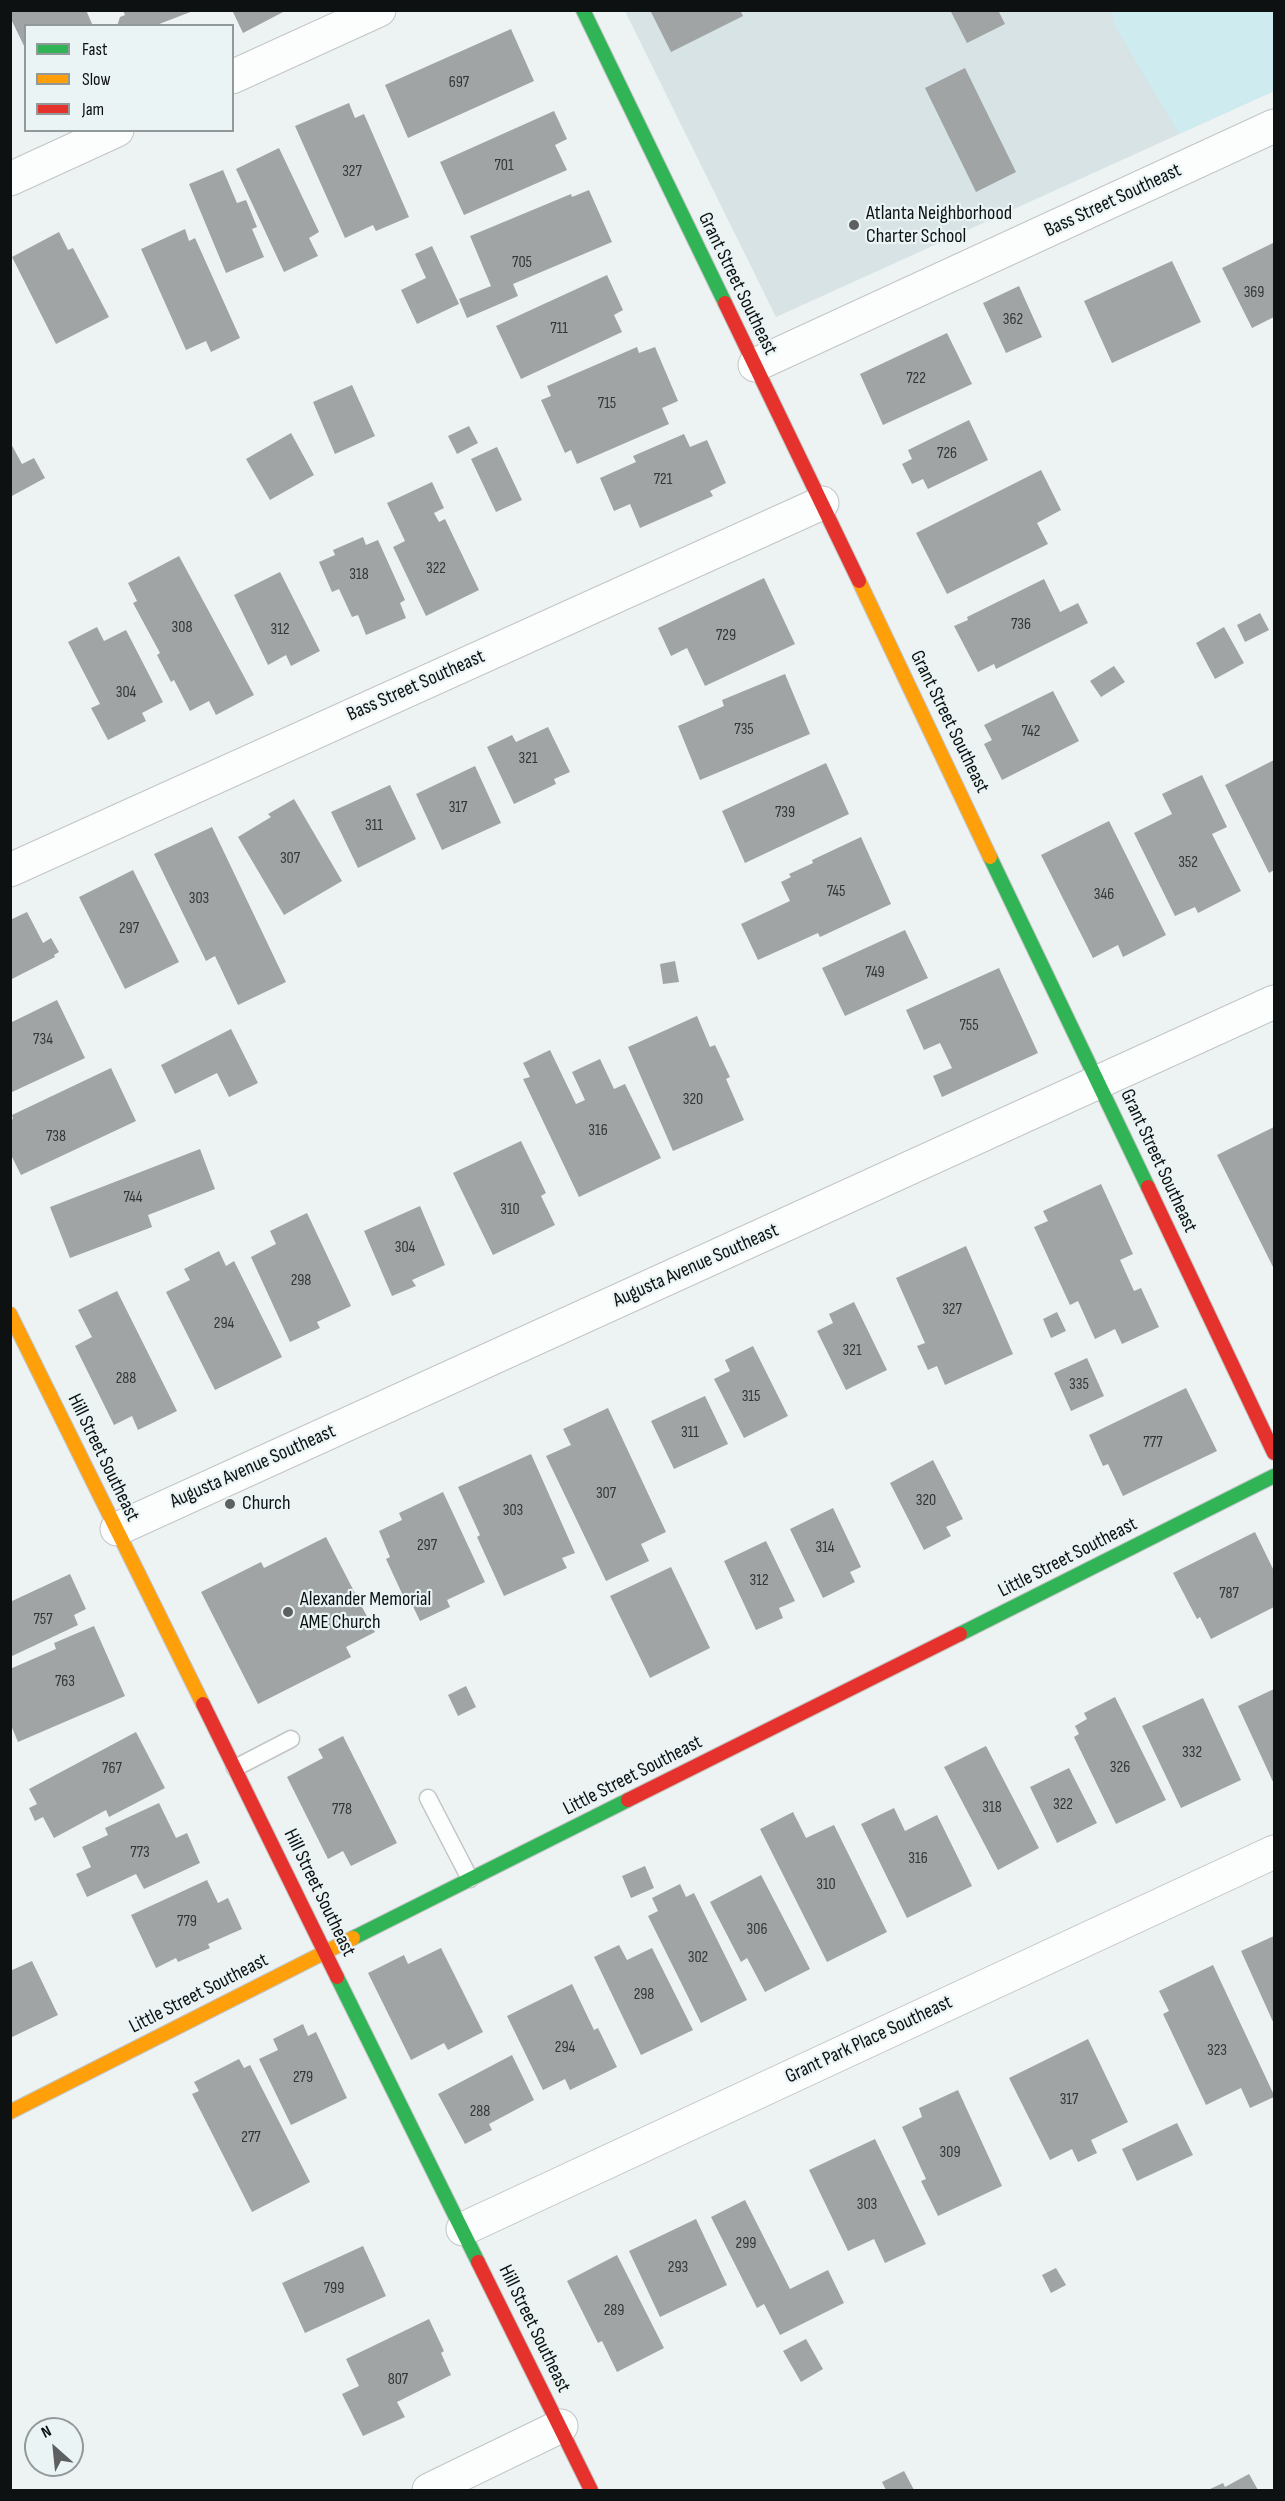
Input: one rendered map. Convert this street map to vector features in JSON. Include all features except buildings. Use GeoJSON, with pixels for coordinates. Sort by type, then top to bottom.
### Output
{"type":"FeatureCollection","features":[{"type":"Feature","properties":{"kind":"street"},"geometry":{"type":"LineString","coordinates":[[234,76],[379,10]]}},
{"type":"Feature","properties":{"kind":"street","name":"Grant Street Southeast"},"geometry":{"type":"LineString","coordinates":[[583,10],[822,503],[1275,1453]]}},
{"type":"Feature","properties":{"kind":"street","name":"Bass Street Southeast"},"geometry":{"type":"LineString","coordinates":[[755,365],[1275,126]]}},
{"type":"Feature","properties":{"kind":"street"},"geometry":{"type":"LineString","coordinates":[[10,179],[113,132]]}},
{"type":"Feature","properties":{"kind":"street","name":"Bass Street Southeast"},"geometry":{"type":"LineString","coordinates":[[10,870],[822,503]]}},
{"type":"Feature","properties":{"kind":"street","name":"Augusta Avenue Southeast"},"geometry":{"type":"LineString","coordinates":[[117,1529],[1275,1002]]}},
{"type":"Feature","properties":{"kind":"street","name":"Hill Street Southeast"},"geometry":{"type":"LineString","coordinates":[[10,1314],[591,2490]]}},
{"type":"Feature","properties":{"kind":"street","name":"Little Street Southeast"},"geometry":{"type":"LineString","coordinates":[[10,2112],[326,1951],[1275,1476]]}},
{"type":"Feature","properties":{"kind":"street","name":"Grant Park Place Southeast"},"geometry":{"type":"LineString","coordinates":[[463,2229],[1275,1852]]}},
{"type":"Feature","properties":{"kind":"street"},"geometry":{"type":"LineString","coordinates":[[429,2490],[561,2426]]}},
{"type":"Feature","properties":{"kind":"lane"},"geometry":{"type":"LineString","coordinates":[[235,1768],[291,1739]]}},
{"type":"Feature","properties":{"kind":"lane"},"geometry":{"type":"LineString","coordinates":[[428,1798],[470,1880]]}},
{"type":"Feature","properties":{"kind":"shaded area","name":"Atlanta Neighborhood Charter School"},"geometry":{"type":"Polygon","coordinates":[[[625,11],[1274,11],[1274,91],[776,317],[625,11]]]}},
{"type":"Feature","properties":{"kind":"shaded area"},"geometry":{"type":"Polygon","coordinates":[[[1111,11],[1274,11],[1274,91],[1179,134],[1116,28],[1111,11]]]}},
{"type":"Feature","properties":{"kind":"traffic: fast"},"geometry":{"type":"LineString","coordinates":[[583,10],[725,303]]}},
{"type":"Feature","properties":{"kind":"traffic: fast"},"geometry":{"type":"LineString","coordinates":[[990,857],[1148,1187]]}},
{"type":"Feature","properties":{"kind":"traffic: fast"},"geometry":{"type":"LineString","coordinates":[[960,1634],[1274,1476]]}},
{"type":"Feature","properties":{"kind":"traffic: fast"},"geometry":{"type":"LineString","coordinates":[[353,1938],[628,1800]]}},
{"type":"Feature","properties":{"kind":"traffic: fast"},"geometry":{"type":"LineString","coordinates":[[337,1977],[478,2262]]}},
{"type":"Feature","properties":{"kind":"traffic: slow"},"geometry":{"type":"LineString","coordinates":[[859,581],[990,857]]}},
{"type":"Feature","properties":{"kind":"traffic: slow"},"geometry":{"type":"LineString","coordinates":[[10,1314],[203,1704]]}},
{"type":"Feature","properties":{"kind":"traffic: slow"},"geometry":{"type":"LineString","coordinates":[[10,2112],[353,1938]]}},
{"type":"Feature","properties":{"kind":"traffic: jam"},"geometry":{"type":"LineString","coordinates":[[725,303],[859,581]]}},
{"type":"Feature","properties":{"kind":"traffic: jam"},"geometry":{"type":"LineString","coordinates":[[1148,1187],[1274,1453]]}},
{"type":"Feature","properties":{"kind":"traffic: jam"},"geometry":{"type":"LineString","coordinates":[[628,1800],[960,1634]]}},
{"type":"Feature","properties":{"kind":"traffic: jam"},"geometry":{"type":"LineString","coordinates":[[203,1704],[337,1977]]}},
{"type":"Feature","properties":{"kind":"traffic: jam"},"geometry":{"type":"LineString","coordinates":[[478,2262],[591,2490]]}},
{"type":"Feature","properties":{"kind":"place","name":"Atlanta Neighborhood Charter School"},"geometry":{"type":"Point","coordinates":[854,225]}},
{"type":"Feature","properties":{"kind":"place","name":"Church"},"geometry":{"type":"Point","coordinates":[230,1504]}},
{"type":"Feature","properties":{"kind":"place","name":"Alexander Memorial AME Church"},"geometry":{"type":"Point","coordinates":[288,1612]}}]}
